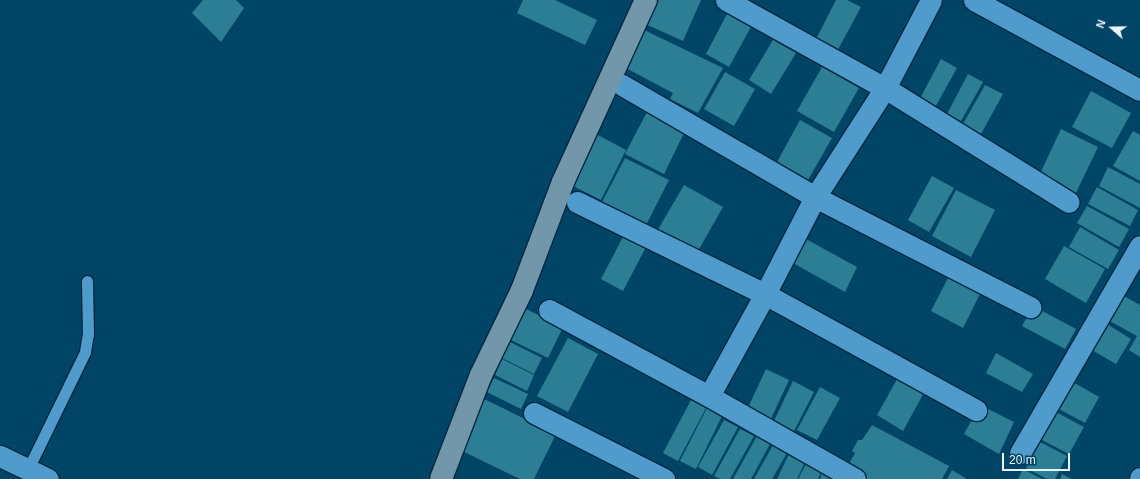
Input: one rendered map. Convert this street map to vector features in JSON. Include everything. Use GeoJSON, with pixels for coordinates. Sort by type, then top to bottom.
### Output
{"type":"FeatureCollection","features":[{"type":"Feature","properties":{"kind":"street"},"geometry":{"type":"LineString","coordinates":[[441,479],[480,375],[522,290],[563,182],[646,0]]}},
{"type":"Feature","properties":{"kind":"street"},"geometry":{"type":"LineString","coordinates":[[726,0],[885,88],[1069,202]]}},
{"type":"Feature","properties":{"kind":"street"},"geometry":{"type":"LineString","coordinates":[[709,396],[765,294],[815,197],[885,88],[931,0]]}},
{"type":"Feature","properties":{"kind":"street"},"geometry":{"type":"LineString","coordinates":[[974,0],[1140,90]]}},
{"type":"Feature","properties":{"kind":"street"},"geometry":{"type":"LineString","coordinates":[[622,85],[815,197],[1030,307]]}},
{"type":"Feature","properties":{"kind":"street"},"geometry":{"type":"LineString","coordinates":[[577,202],[765,294],[976,410]]}},
{"type":"Feature","properties":{"kind":"street"},"geometry":{"type":"LineString","coordinates":[[1020,453],[1140,246]]}},
{"type":"Feature","properties":{"kind":"street"},"geometry":{"type":"LineString","coordinates":[[549,310],[709,396],[855,479]]}},
{"type":"Feature","properties":{"kind":"street"},"geometry":{"type":"LineString","coordinates":[[534,413],[664,479]]}},
{"type":"Feature","properties":{"kind":"street"},"geometry":{"type":"LineString","coordinates":[[0,456],[48,479]]}},
{"type":"Feature","properties":{"kind":"lane"},"geometry":{"type":"LineString","coordinates":[[28,469],[85,352],[88,334],[87,281]]}},
{"type":"Feature","properties":{"kind":"building"},"geometry":{"type":"Polygon","coordinates":[[[203,0],[236,0],[244,8],[221,42],[192,13],[203,0]]]}},
{"type":"Feature","properties":{"kind":"building"},"geometry":{"type":"Polygon","coordinates":[[[523,0],[555,0],[597,20],[585,45],[517,13],[523,0]]]}},
{"type":"Feature","properties":{"kind":"building"},"geometry":{"type":"Polygon","coordinates":[[[651,0],[701,0],[683,41],[641,22],[651,0]]]}},
{"type":"Feature","properties":{"kind":"building"},"geometry":{"type":"Polygon","coordinates":[[[836,0],[847,0],[861,7],[835,55],[814,43],[836,0]]]}},
{"type":"Feature","properties":{"kind":"building"},"geometry":{"type":"Polygon","coordinates":[[[728,12],[752,25],[729,67],[706,54],[728,12]]]}},
{"type":"Feature","properties":{"kind":"building"},"geometry":{"type":"Polygon","coordinates":[[[642,29],[723,68],[698,113],[670,99],[673,93],[624,67],[642,29]]]}},
{"type":"Feature","properties":{"kind":"building"},"geometry":{"type":"Polygon","coordinates":[[[773,40],[796,53],[771,94],[749,80],[773,40]]]}},
{"type":"Feature","properties":{"kind":"building"},"geometry":{"type":"Polygon","coordinates":[[[941,59],[957,68],[933,111],[917,104],[941,59]]]}},
{"type":"Feature","properties":{"kind":"building"},"geometry":{"type":"Polygon","coordinates":[[[822,67],[859,88],[834,132],[797,111],[822,67]]]}},
{"type":"Feature","properties":{"kind":"building"},"geometry":{"type":"Polygon","coordinates":[[[725,72],[755,89],[734,126],[704,109],[725,72]]]}},
{"type":"Feature","properties":{"kind":"building"},"geometry":{"type":"Polygon","coordinates":[[[968,74],[983,82],[961,121],[947,114],[968,74]]]}},
{"type":"Feature","properties":{"kind":"building"},"geometry":{"type":"Polygon","coordinates":[[[985,85],[1003,94],[981,134],[963,124],[985,85]]]}},
{"type":"Feature","properties":{"kind":"building"},"geometry":{"type":"Polygon","coordinates":[[[1091,91],[1131,113],[1112,148],[1072,127],[1091,91]]]}},
{"type":"Feature","properties":{"kind":"building"},"geometry":{"type":"Polygon","coordinates":[[[647,112],[685,131],[664,174],[625,154],[647,112]]]}},
{"type":"Feature","properties":{"kind":"building"},"geometry":{"type":"Polygon","coordinates":[[[800,120],[832,138],[808,180],[777,162],[800,120]]]}},
{"type":"Feature","properties":{"kind":"building"},"geometry":{"type":"Polygon","coordinates":[[[1061,129],[1098,147],[1075,195],[1038,178],[1061,129]]]}},
{"type":"Feature","properties":{"kind":"building"},"geometry":{"type":"Polygon","coordinates":[[[1133,131],[1140,135],[1140,181],[1113,166],[1133,131]]]}},
{"type":"Feature","properties":{"kind":"building"},"geometry":{"type":"Polygon","coordinates":[[[594,133],[626,150],[601,200],[569,184],[594,133]]]}},
{"type":"Feature","properties":{"kind":"building"},"geometry":{"type":"Polygon","coordinates":[[[625,158],[669,180],[645,227],[601,204],[625,158]]]}},
{"type":"Feature","properties":{"kind":"building"},"geometry":{"type":"Polygon","coordinates":[[[1108,167],[1140,184],[1140,208],[1099,186],[1108,167]]]}},
{"type":"Feature","properties":{"kind":"building"},"geometry":{"type":"Polygon","coordinates":[[[932,176],[954,188],[929,232],[908,220],[932,176]]]}},
{"type":"Feature","properties":{"kind":"building"},"geometry":{"type":"Polygon","coordinates":[[[684,185],[723,207],[698,251],[656,233],[684,185]]]}},
{"type":"Feature","properties":{"kind":"building"},"geometry":{"type":"Polygon","coordinates":[[[1097,187],[1138,210],[1130,226],[1088,204],[1097,187]]]}},
{"type":"Feature","properties":{"kind":"building"},"geometry":{"type":"Polygon","coordinates":[[[956,190],[995,210],[971,257],[932,236],[956,190]]]}},
{"type":"Feature","properties":{"kind":"building"},"geometry":{"type":"Polygon","coordinates":[[[1087,206],[1129,229],[1119,247],[1077,223],[1087,206]]]}},
{"type":"Feature","properties":{"kind":"building"},"geometry":{"type":"Polygon","coordinates":[[[1080,227],[1119,250],[1108,269],[1069,247],[1080,227]]]}},
{"type":"Feature","properties":{"kind":"building"},"geometry":{"type":"Polygon","coordinates":[[[624,235],[646,247],[623,291],[601,279],[624,235]]]}},
{"type":"Feature","properties":{"kind":"building"},"geometry":{"type":"Polygon","coordinates":[[[806,239],[857,267],[845,292],[793,263],[806,239]]]}},
{"type":"Feature","properties":{"kind":"building"},"geometry":{"type":"Polygon","coordinates":[[[1064,246],[1105,269],[1086,303],[1045,279],[1064,246]]]}},
{"type":"Feature","properties":{"kind":"building"},"geometry":{"type":"Polygon","coordinates":[[[951,272],[983,288],[963,328],[931,311],[951,272]]]}},
{"type":"Feature","properties":{"kind":"building"},"geometry":{"type":"Polygon","coordinates":[[[1122,295],[1140,305],[1140,357],[1129,350],[1137,336],[1108,320],[1122,295]]]}},
{"type":"Feature","properties":{"kind":"building"},"geometry":{"type":"Polygon","coordinates":[[[1033,306],[1076,329],[1065,349],[1022,326],[1033,306]]]}},
{"type":"Feature","properties":{"kind":"building"},"geometry":{"type":"Polygon","coordinates":[[[526,309],[563,327],[548,358],[511,340],[526,309]]]}},
{"type":"Feature","properties":{"kind":"building"},"geometry":{"type":"Polygon","coordinates":[[[1107,324],[1131,339],[1116,364],[1092,350],[1107,324]]]}},
{"type":"Feature","properties":{"kind":"building"},"geometry":{"type":"Polygon","coordinates":[[[568,338],[598,354],[568,412],[537,396],[568,338]]]}},
{"type":"Feature","properties":{"kind":"building"},"geometry":{"type":"Polygon","coordinates":[[[510,342],[542,358],[534,374],[502,358],[510,342]]]}},
{"type":"Feature","properties":{"kind":"building"},"geometry":{"type":"Polygon","coordinates":[[[996,353],[1033,374],[1022,392],[986,373],[996,353]]]}},
{"type":"Feature","properties":{"kind":"building"},"geometry":{"type":"Polygon","coordinates":[[[502,359],[534,375],[527,391],[495,375],[502,359]]]}},
{"type":"Feature","properties":{"kind":"building"},"geometry":{"type":"Polygon","coordinates":[[[766,369],[789,380],[769,423],[746,412],[766,369]]]}},
{"type":"Feature","properties":{"kind":"building"},"geometry":{"type":"Polygon","coordinates":[[[900,374],[926,389],[903,431],[877,415],[900,374]]]}},
{"type":"Feature","properties":{"kind":"building"},"geometry":{"type":"Polygon","coordinates":[[[494,378],[528,394],[521,409],[487,392],[494,378]]]}},
{"type":"Feature","properties":{"kind":"building"},"geometry":{"type":"Polygon","coordinates":[[[793,381],[814,392],[793,433],[773,423],[793,381]]]}},
{"type":"Feature","properties":{"kind":"building"},"geometry":{"type":"Polygon","coordinates":[[[1073,382],[1099,397],[1085,423],[1059,409],[1073,382]]]}},
{"type":"Feature","properties":{"kind":"building"},"geometry":{"type":"Polygon","coordinates":[[[820,387],[840,398],[817,440],[797,430],[820,387]]]}},
{"type":"Feature","properties":{"kind":"building"},"geometry":{"type":"Polygon","coordinates":[[[482,398],[556,434],[534,479],[520,479],[458,449],[482,398]]]}},
{"type":"Feature","properties":{"kind":"building"},"geometry":{"type":"Polygon","coordinates":[[[691,400],[706,408],[678,461],[663,453],[691,400]]]}},
{"type":"Feature","properties":{"kind":"building"},"geometry":{"type":"Polygon","coordinates":[[[980,405],[1014,422],[999,454],[964,434],[980,405]]]}},
{"type":"Feature","properties":{"kind":"building"},"geometry":{"type":"Polygon","coordinates":[[[707,408],[722,416],[696,469],[680,461],[707,408]]]}},
{"type":"Feature","properties":{"kind":"building"},"geometry":{"type":"Polygon","coordinates":[[[1056,412],[1084,427],[1069,454],[1042,440],[1056,412]]]}},
{"type":"Feature","properties":{"kind":"building"},"geometry":{"type":"Polygon","coordinates":[[[724,420],[738,427],[712,475],[698,467],[724,420]]]}},
{"type":"Feature","properties":{"kind":"building"},"geometry":{"type":"Polygon","coordinates":[[[872,425],[949,466],[942,479],[863,479],[846,469],[855,453],[852,451],[858,440],[862,440],[872,425]]]}},
{"type":"Feature","properties":{"kind":"building"},"geometry":{"type":"Polygon","coordinates":[[[740,429],[754,436],[730,479],[720,479],[714,476],[740,429]]]}},
{"type":"Feature","properties":{"kind":"building"},"geometry":{"type":"Polygon","coordinates":[[[757,436],[770,444],[751,479],[733,479],[757,436]]]}},
{"type":"Feature","properties":{"kind":"building"},"geometry":{"type":"Polygon","coordinates":[[[1040,442],[1067,456],[1055,479],[1047,479],[1026,468],[1040,442]]]}},
{"type":"Feature","properties":{"kind":"building"},"geometry":{"type":"Polygon","coordinates":[[[773,445],[787,453],[772,479],[754,479],[773,445]]]}},
{"type":"Feature","properties":{"kind":"building"},"geometry":{"type":"Polygon","coordinates":[[[789,454],[805,462],[797,479],[777,479],[789,454]]]}},
{"type":"Feature","properties":{"kind":"building"},"geometry":{"type":"Polygon","coordinates":[[[806,464],[821,472],[818,479],[798,479],[806,464]]]}},
{"type":"Feature","properties":{"kind":"building"},"geometry":{"type":"Polygon","coordinates":[[[1023,469],[1042,479],[1018,479],[1023,469]]]}},
{"type":"Feature","properties":{"kind":"building"},"geometry":{"type":"Polygon","coordinates":[[[952,470],[967,479],[947,479],[952,470]]]}},
{"type":"Feature","properties":{"kind":"building"},"geometry":{"type":"Polygon","coordinates":[[[822,474],[832,479],[820,479],[822,474]]]}},
{"type":"Feature","properties":{"kind":"building"},"geometry":{"type":"Polygon","coordinates":[[[1062,474],[1072,479],[1060,479],[1062,474]]]}}]}
